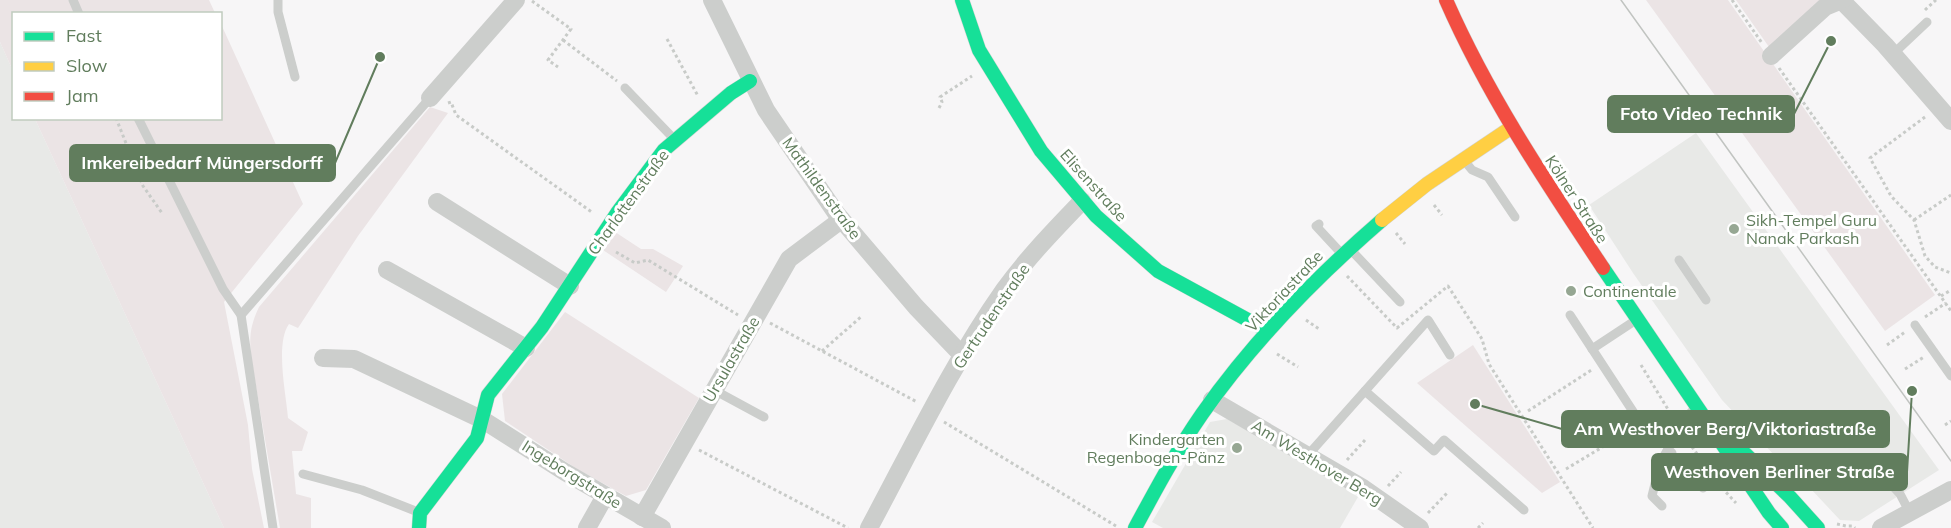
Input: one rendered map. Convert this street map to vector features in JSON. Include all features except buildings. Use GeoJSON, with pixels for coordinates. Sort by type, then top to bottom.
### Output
{"type":"FeatureCollection","features":[{"type":"Feature","properties":{"kind":"street"},"geometry":{"type":"LineString","coordinates":[[436,101],[516,0]]}},
{"type":"Feature","properties":{"kind":"street","name":"Mathildenstraße"},"geometry":{"type":"LineString","coordinates":[[712,0],[766,110],[841,220],[916,307],[962,355]]}},
{"type":"Feature","properties":{"kind":"street","name":"Elisenstraße"},"geometry":{"type":"LineString","coordinates":[[962,0],[979,50],[1041,151],[1082,201],[1158,271],[1268,331]]}},
{"type":"Feature","properties":{"kind":"street","name":"Kölner Straße"},"geometry":{"type":"LineString","coordinates":[[1446,0],[1480,73],[1512,127],[1636,320],[1696,407],[1739,457],[1790,497],[1818,528]]}},
{"type":"Feature","properties":{"kind":"street"},"geometry":{"type":"LineString","coordinates":[[1771,56],[1825,7],[1842,0],[1951,121]]}},
{"type":"Feature","properties":{"kind":"street","name":"Charlottenstraße"},"geometry":{"type":"LineString","coordinates":[[420,513],[477,438],[488,395],[526,348],[610,224],[664,150],[708,112],[750,81]]}},
{"type":"Feature","properties":{"kind":"street","name":"Viktoriastraße"},"geometry":{"type":"LineString","coordinates":[[1135,528],[1175,456],[1212,400],[1268,331],[1342,255],[1382,219],[1462,158],[1512,127]]}},
{"type":"Feature","properties":{"kind":"street","name":"Gertrudenstraße"},"geometry":{"type":"LineString","coordinates":[[869,528],[962,355],[1005,289],[1039,247],[1082,201]]}},
{"type":"Feature","properties":{"kind":"street"},"geometry":{"type":"LineString","coordinates":[[437,202],[570,286]]}},
{"type":"Feature","properties":{"kind":"street","name":"Ursulastraße"},"geometry":{"type":"LineString","coordinates":[[642,517],[789,259],[841,220]]}},
{"type":"Feature","properties":{"kind":"street"},"geometry":{"type":"LineString","coordinates":[[387,270],[526,348]]}},
{"type":"Feature","properties":{"kind":"street","name":"Ingeborgstraße"},"geometry":{"type":"LineString","coordinates":[[323,358],[354,359],[483,420],[605,496],[662,528]]}},
{"type":"Feature","properties":{"kind":"street","name":"Am Westhover Berg"},"geometry":{"type":"LineString","coordinates":[[1212,400],[1363,488],[1418,527]]}},
{"type":"Feature","properties":{"kind":"street","name":"Kölner Straße"},"geometry":{"type":"LineString","coordinates":[[1739,457],[1769,513],[1782,528]]}},
{"type":"Feature","properties":{"kind":"street"},"geometry":{"type":"LineString","coordinates":[[1881,528],[1951,490]]}},
{"type":"Feature","properties":{"kind":"street"},"geometry":{"type":"LineString","coordinates":[[587,528],[605,496]]}},
{"type":"Feature","properties":{"kind":"street"},"geometry":{"type":"LineString","coordinates":[[419,528],[420,513]]}},
{"type":"Feature","properties":{"kind":"lane"},"geometry":{"type":"LineString","coordinates":[[278,0],[278,12],[295,77]]}},
{"type":"Feature","properties":{"kind":"lane"},"geometry":{"type":"LineString","coordinates":[[1893,54],[1927,22]]}},
{"type":"Feature","properties":{"kind":"lane"},"geometry":{"type":"LineString","coordinates":[[625,88],[675,140]]}},
{"type":"Feature","properties":{"kind":"lane"},"geometry":{"type":"LineString","coordinates":[[241,315],[436,101]]}},
{"type":"Feature","properties":{"kind":"lane"},"geometry":{"type":"LineString","coordinates":[[139,120],[223,289],[241,315],[273,528]]}},
{"type":"Feature","properties":{"kind":"lane"},"geometry":{"type":"LineString","coordinates":[[1462,158],[1472,170],[1488,177],[1515,217]]}},
{"type":"Feature","properties":{"kind":"lane"},"geometry":{"type":"LineString","coordinates":[[1319,224],[1317,226],[1342,255],[1400,302]]}},
{"type":"Feature","properties":{"kind":"lane"},"geometry":{"type":"LineString","coordinates":[[1679,260],[1706,300]]}},
{"type":"Feature","properties":{"kind":"lane"},"geometry":{"type":"LineString","coordinates":[[1570,315],[1634,413],[1633,429]]}},
{"type":"Feature","properties":{"kind":"lane"},"geometry":{"type":"LineString","coordinates":[[1308,455],[1428,320],[1450,355]]}},
{"type":"Feature","properties":{"kind":"lane"},"geometry":{"type":"LineString","coordinates":[[1592,349],[1636,320]]}},
{"type":"Feature","properties":{"kind":"lane"},"geometry":{"type":"LineString","coordinates":[[1915,325],[1951,376]]}},
{"type":"Feature","properties":{"kind":"lane"},"geometry":{"type":"LineString","coordinates":[[714,390],[764,417]]}},
{"type":"Feature","properties":{"kind":"lane"},"geometry":{"type":"LineString","coordinates":[[1365,391],[1434,451],[1444,440],[1524,510]]}},
{"type":"Feature","properties":{"kind":"lane"},"geometry":{"type":"LineString","coordinates":[[1662,506],[1652,496],[1660,463],[1670,451],[1670,434],[1696,407]]}},
{"type":"Feature","properties":{"kind":"lane"},"geometry":{"type":"LineString","coordinates":[[1697,481],[1703,488],[1739,457]]}},
{"type":"Feature","properties":{"kind":"lane"},"geometry":{"type":"LineString","coordinates":[[1873,465],[1900,494],[1909,511]]}},
{"type":"Feature","properties":{"kind":"lane"},"geometry":{"type":"LineString","coordinates":[[303,474],[362,490],[420,513]]}},
{"type":"Feature","properties":{"kind":"path"},"geometry":{"type":"LineString","coordinates":[[530,0],[571,29],[548,60],[558,67]]}},
{"type":"Feature","properties":{"kind":"path"},"geometry":{"type":"LineString","coordinates":[[1732,0],[1951,311]]}},
{"type":"Feature","properties":{"kind":"path"},"geometry":{"type":"LineString","coordinates":[[667,39],[708,112]]}},
{"type":"Feature","properties":{"kind":"path"},"geometry":{"type":"LineString","coordinates":[[563,40],[625,88]]}},
{"type":"Feature","properties":{"kind":"path"},"geometry":{"type":"LineString","coordinates":[[939,108],[942,102],[940,97],[988,65]]}},
{"type":"Feature","properties":{"kind":"path"},"geometry":{"type":"LineString","coordinates":[[436,101],[451,102],[456,115],[610,224]]}},
{"type":"Feature","properties":{"kind":"path"},"geometry":{"type":"LineString","coordinates":[[1938,106],[1870,158],[1891,196],[1914,220],[1925,256],[1935,267],[1951,273]]}},
{"type":"Feature","properties":{"kind":"path"},"geometry":{"type":"LineString","coordinates":[[117,120],[142,186],[162,213]]}},
{"type":"Feature","properties":{"kind":"path"},"geometry":{"type":"LineString","coordinates":[[1914,220],[1951,195]]}},
{"type":"Feature","properties":{"kind":"path"},"geometry":{"type":"LineString","coordinates":[[599,241],[634,263],[648,260],[754,320],[822,351],[931,412],[1120,528]]}},
{"type":"Feature","properties":{"kind":"path"},"geometry":{"type":"LineString","coordinates":[[1342,255],[1397,328],[1448,286],[1482,339],[1489,364],[1593,528]]}},
{"type":"Feature","properties":{"kind":"path"},"geometry":{"type":"LineString","coordinates":[[1941,296],[1951,290]]}},
{"type":"Feature","properties":{"kind":"path"},"geometry":{"type":"LineString","coordinates":[[822,351],[862,316]]}},
{"type":"Feature","properties":{"kind":"path"},"geometry":{"type":"LineString","coordinates":[[1905,369],[1934,351]]}},
{"type":"Feature","properties":{"kind":"path"},"geometry":{"type":"LineString","coordinates":[[1528,411],[1602,364]]}},
{"type":"Feature","properties":{"kind":"path"},"geometry":{"type":"LineString","coordinates":[[1945,425],[1951,421]]}},
{"type":"Feature","properties":{"kind":"path"},"geometry":{"type":"LineString","coordinates":[[1566,469],[1633,429]]}},
{"type":"Feature","properties":{"kind":"path"},"geometry":{"type":"LineString","coordinates":[[1336,472],[1365,440]]}},
{"type":"Feature","properties":{"kind":"path"},"geometry":{"type":"LineString","coordinates":[[684,442],[848,528]]}},
{"type":"Feature","properties":{"kind":"path"},"geometry":{"type":"LineString","coordinates":[[1418,527],[1448,492]]}},
{"type":"Feature","properties":{"kind":"path"},"geometry":{"type":"LineString","coordinates":[[1478,528],[1483,523]]}},
{"type":"Feature","properties":{"kind":"shaded area"},"geometry":{"type":"Polygon","coordinates":[[[0,0],[209,0],[215,12],[12,12],[12,69],[0,42],[0,0]]]}},
{"type":"Feature","properties":{"kind":"shaded area"},"geometry":{"type":"Polygon","coordinates":[[[1646,0],[1728,0],[1935,295],[1885,331],[1646,0]]]}},
{"type":"Feature","properties":{"kind":"shaded area"},"geometry":{"type":"Polygon","coordinates":[[[1736,0],[1828,0],[1769,47],[1736,0]]]}},
{"type":"Feature","properties":{"kind":"shaded area"},"geometry":{"type":"Polygon","coordinates":[[[222,26],[303,204],[224,302],[248,425],[252,469],[264,528],[224,528],[35,120],[222,120],[222,26]]]}},
{"type":"Feature","properties":{"kind":"shaded area"},"geometry":{"type":"Polygon","coordinates":[[[0,42],[12,69],[12,120],[35,120],[224,528],[0,528],[0,42]]]}},
{"type":"Feature","properties":{"kind":"shaded area"},"geometry":{"type":"Polygon","coordinates":[[[430,107],[448,113],[358,236],[298,328],[289,324],[285,333],[282,356],[288,418],[308,432],[302,451],[292,451],[296,494],[311,498],[311,528],[280,528],[251,355],[250,341],[253,321],[259,307],[430,107]]]}},
{"type":"Feature","properties":{"kind":"shaded area"},"geometry":{"type":"Polygon","coordinates":[[[1696,133],[1939,470],[1859,521],[1840,520],[1794,471],[1791,473],[1722,400],[1633,273],[1589,205],[1696,133]]]}},
{"type":"Feature","properties":{"kind":"shaded area"},"geometry":{"type":"Polygon","coordinates":[[[612,230],[641,249],[653,249],[683,266],[666,292],[600,248],[612,230]]]}},
{"type":"Feature","properties":{"kind":"shaded area"},"geometry":{"type":"Polygon","coordinates":[[[565,312],[699,398],[646,490],[626,496],[577,469],[505,421],[502,394],[565,312]]]}},
{"type":"Feature","properties":{"kind":"shaded area"},"geometry":{"type":"Polygon","coordinates":[[[1473,345],[1560,482],[1542,493],[1417,383],[1473,345]]]}},
{"type":"Feature","properties":{"kind":"shaded area","name":"Kindergarten Regenbogen-Pänz"},"geometry":{"type":"Polygon","coordinates":[[[1227,419],[1325,474],[1358,497],[1340,528],[1163,528],[1152,522],[1210,422],[1227,419]]]}},
{"type":"Feature","properties":{"kind":"tram line"},"geometry":{"type":"LineString","coordinates":[[1621,0],[1951,461]]}},
{"type":"Feature","properties":{"kind":"traffic: fast"},"geometry":{"type":"LineString","coordinates":[[962,0],[979,50],[1041,151],[1096,216],[1158,271],[1268,331]]}},
{"type":"Feature","properties":{"kind":"traffic: fast"},"geometry":{"type":"LineString","coordinates":[[419,528],[420,513],[477,438],[488,395],[542,327],[617,213],[664,150],[731,93],[750,81]]}},
{"type":"Feature","properties":{"kind":"traffic: fast"},"geometry":{"type":"LineString","coordinates":[[1135,528],[1193,428],[1242,361],[1286,311],[1382,220]]}},
{"type":"Feature","properties":{"kind":"traffic: fast"},"geometry":{"type":"LineString","coordinates":[[1603,268],[1769,513],[1782,528]]}},
{"type":"Feature","properties":{"kind":"traffic: fast"},"geometry":{"type":"LineString","coordinates":[[1735,444],[1790,497],[1818,528]]}},
{"type":"Feature","properties":{"kind":"traffic: slow"},"geometry":{"type":"LineString","coordinates":[[1382,220],[1427,184],[1512,127]]}},
{"type":"Feature","properties":{"kind":"traffic: jam"},"geometry":{"type":"LineString","coordinates":[[1446,0],[1462,36],[1499,104],[1539,171],[1603,268]]}},
{"type":"Feature","properties":{"kind":"place","name":"Foto Video Technik"},"geometry":{"type":"Point","coordinates":[1831,41]}},
{"type":"Feature","properties":{"kind":"place","name":"Imkereibedarf Müngersdorff"},"geometry":{"type":"Point","coordinates":[380,57]}},
{"type":"Feature","properties":{"kind":"place","name":"Sikh-Tempel Guru Nanak Parkash"},"geometry":{"type":"Point","coordinates":[1734,229]}},
{"type":"Feature","properties":{"kind":"place","name":"Continentale"},"geometry":{"type":"Point","coordinates":[1571,291]}},
{"type":"Feature","properties":{"kind":"place","name":"Westhoven Berliner Straße"},"geometry":{"type":"Point","coordinates":[1912,391]}},
{"type":"Feature","properties":{"kind":"place","name":"Am Westhover Berg/Viktoriastraße"},"geometry":{"type":"Point","coordinates":[1475,404]}},
{"type":"Feature","properties":{"kind":"place","name":"Kindergarten Regenbogen-Pänz"},"geometry":{"type":"Point","coordinates":[1237,448]}}]}
